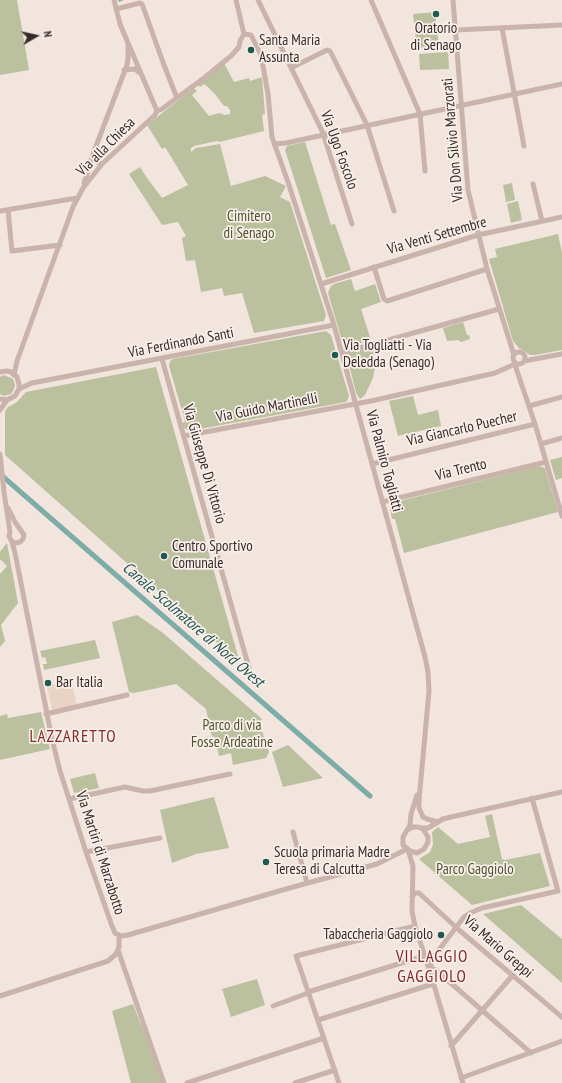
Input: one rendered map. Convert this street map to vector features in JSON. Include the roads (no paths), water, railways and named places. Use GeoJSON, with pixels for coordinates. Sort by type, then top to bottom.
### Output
{"type":"FeatureCollection","features":[{"type":"Feature","properties":{"kind":"street"},"geometry":{"type":"LineString","coordinates":[[114,0],[120,24],[156,111]]}},
{"type":"Feature","properties":{"kind":"street"},"geometry":{"type":"LineString","coordinates":[[236,0],[244,34]]}},
{"type":"Feature","properties":{"kind":"street","name":"Via Ugo Foscolo"},"geometry":{"type":"LineString","coordinates":[[258,0],[324,135],[352,224]]}},
{"type":"Feature","properties":{"kind":"street"},"geometry":{"type":"LineString","coordinates":[[371,0],[420,114],[425,171]]}},
{"type":"Feature","properties":{"kind":"street","name":"Via Don Silvio Marzorati"},"geometry":{"type":"LineString","coordinates":[[453,0],[468,190],[487,269],[515,359]]}},
{"type":"Feature","properties":{"kind":"street"},"geometry":{"type":"LineString","coordinates":[[116,9],[140,3],[142,4],[177,98]]}},
{"type":"Feature","properties":{"kind":"street"},"geometry":{"type":"LineString","coordinates":[[456,30],[562,25]]}},
{"type":"Feature","properties":{"kind":"street"},"geometry":{"type":"LineString","coordinates":[[502,28],[513,94],[524,146]]}},
{"type":"Feature","properties":{"kind":"street","name":"Via Palmiro Togliatti"},"geometry":{"type":"LineString","coordinates":[[244,34],[251,35],[261,55],[268,94],[270,123],[274,144],[278,152],[342,352],[428,672],[428,704],[418,791],[419,808],[424,817],[438,822]]}},
{"type":"Feature","properties":{"kind":"street","name":"Via alla Chiesa"},"geometry":{"type":"LineString","coordinates":[[14,375],[17,360],[77,198],[83,188],[102,164],[155,115],[156,111],[162,109],[177,98],[231,56],[239,47],[241,38],[244,34]]}},
{"type":"Feature","properties":{"kind":"street"},"geometry":{"type":"LineString","coordinates":[[83,188],[93,154],[128,59],[128,43]]}},
{"type":"Feature","properties":{"kind":"street"},"geometry":{"type":"LineString","coordinates":[[291,68],[327,50],[329,51],[367,125],[394,211]]}},
{"type":"Feature","properties":{"kind":"street"},"geometry":{"type":"LineString","coordinates":[[124,70],[135,69],[141,74]]}},
{"type":"Feature","properties":{"kind":"street"},"geometry":{"type":"LineString","coordinates":[[274,144],[286,143],[562,84]]}},
{"type":"Feature","properties":{"kind":"street"},"geometry":{"type":"LineString","coordinates":[[278,152],[286,143]]}},
{"type":"Feature","properties":{"kind":"street"},"geometry":{"type":"LineString","coordinates":[[93,154],[96,161],[102,164]]}},
{"type":"Feature","properties":{"kind":"street"},"geometry":{"type":"LineString","coordinates":[[533,184],[542,221]]}},
{"type":"Feature","properties":{"kind":"street"},"geometry":{"type":"LineString","coordinates":[[0,211],[77,198]]}},
{"type":"Feature","properties":{"kind":"street"},"geometry":{"type":"LineString","coordinates":[[8,210],[12,250],[60,245]]}},
{"type":"Feature","properties":{"kind":"street","name":"Via Venti Settembre"},"geometry":{"type":"LineString","coordinates":[[321,284],[478,235],[562,217]]}},
{"type":"Feature","properties":{"kind":"street"},"geometry":{"type":"LineString","coordinates":[[374,267],[384,299],[386,301],[487,269]]}},
{"type":"Feature","properties":{"kind":"street"},"geometry":{"type":"LineString","coordinates":[[342,352],[499,309]]}},
{"type":"Feature","properties":{"kind":"street","name":"Via Ferdinando Santi"},"geometry":{"type":"LineString","coordinates":[[7,400],[14,396],[19,389],[32,383],[334,325]]}},
{"type":"Feature","properties":{"kind":"street"},"geometry":{"type":"LineString","coordinates":[[521,352],[524,360],[518,375],[513,370],[506,368],[521,352]]}},
{"type":"Feature","properties":{"kind":"street"},"geometry":{"type":"LineString","coordinates":[[515,359],[520,364],[524,360],[562,354]]}},
{"type":"Feature","properties":{"kind":"street","name":"Via Giuseppe Di Vittorio"},"geometry":{"type":"LineString","coordinates":[[162,359],[250,668]]}},
{"type":"Feature","properties":{"kind":"street"},"geometry":{"type":"LineString","coordinates":[[515,359],[518,375],[560,500],[562,516]]}},
{"type":"Feature","properties":{"kind":"street","name":"Via alla Chiesa"},"geometry":{"type":"LineString","coordinates":[[7,371],[17,360]]}},
{"type":"Feature","properties":{"kind":"street","name":"Via Guido Martinelli"},"geometry":{"type":"LineString","coordinates":[[184,436],[356,403],[506,368]]}},
{"type":"Feature","properties":{"kind":"street"},"geometry":{"type":"LineString","coordinates":[[0,372],[7,371],[14,375],[18,380],[19,389]]}},
{"type":"Feature","properties":{"kind":"street","name":"Via Ferdinando Santi"},"geometry":{"type":"LineString","coordinates":[[18,380],[32,383]]}},
{"type":"Feature","properties":{"kind":"street"},"geometry":{"type":"LineString","coordinates":[[529,406],[562,397]]}},
{"type":"Feature","properties":{"kind":"street"},"geometry":{"type":"LineString","coordinates":[[0,399],[7,400],[0,409],[0,414]]}},
{"type":"Feature","properties":{"kind":"street","name":"Via Giancarlo Puecher"},"geometry":{"type":"LineString","coordinates":[[372,464],[535,424]]}},
{"type":"Feature","properties":{"kind":"street"},"geometry":{"type":"LineString","coordinates":[[541,444],[562,438]]}},
{"type":"Feature","properties":{"kind":"street"},"geometry":{"type":"LineString","coordinates":[[0,454],[3,488],[10,532],[9,536],[15,543],[22,541],[24,536],[23,532],[19,528],[6,503]]}},
{"type":"Feature","properties":{"kind":"street","name":"Via Trento"},"geometry":{"type":"LineString","coordinates":[[382,502],[546,462]]}},
{"type":"Feature","properties":{"kind":"street"},"geometry":{"type":"LineString","coordinates":[[10,532],[14,528],[19,528]]}},
{"type":"Feature","properties":{"kind":"street","name":"Via Martiri di Marzabotto"},"geometry":{"type":"LineString","coordinates":[[15,543],[15,553],[46,714],[58,765],[86,852],[115,933],[119,935],[128,935],[377,864],[407,850]]}},
{"type":"Feature","properties":{"kind":"street"},"geometry":{"type":"LineString","coordinates":[[46,714],[127,695]]}},
{"type":"Feature","properties":{"kind":"street"},"geometry":{"type":"LineString","coordinates":[[69,799],[121,788],[150,791],[230,774]]}},
{"type":"Feature","properties":{"kind":"street","name":"Via Palmiro Togliatti"},"geometry":{"type":"LineString","coordinates":[[407,830],[418,791]]}},
{"type":"Feature","properties":{"kind":"street"},"geometry":{"type":"LineString","coordinates":[[394,856],[403,841],[403,837],[407,830],[410,828],[425,829],[451,817],[562,792]]}},
{"type":"Feature","properties":{"kind":"street"},"geometry":{"type":"LineString","coordinates":[[430,970],[431,962],[435,955],[466,915],[477,910],[558,891],[532,798]]}},
{"type":"Feature","properties":{"kind":"street"},"geometry":{"type":"LineString","coordinates":[[411,819],[426,833],[428,837]]}},
{"type":"Feature","properties":{"kind":"street"},"geometry":{"type":"LineString","coordinates":[[413,866],[419,852],[426,846],[432,826]]}},
{"type":"Feature","properties":{"kind":"street"},"geometry":{"type":"LineString","coordinates":[[293,832],[308,883]]}},
{"type":"Feature","properties":{"kind":"street"},"geometry":{"type":"LineString","coordinates":[[86,852],[160,838]]}},
{"type":"Feature","properties":{"kind":"street"},"geometry":{"type":"LineString","coordinates":[[403,841],[413,866],[412,911],[415,926],[430,970],[462,1080],[562,1041]]}},
{"type":"Feature","properties":{"kind":"street"},"geometry":{"type":"LineString","coordinates":[[407,850],[419,852]]}},
{"type":"Feature","properties":{"kind":"street","name":"Via Mario Greppi"},"geometry":{"type":"LineString","coordinates":[[413,882],[419,893],[456,927],[562,1017]]}},
{"type":"Feature","properties":{"kind":"street"},"geometry":{"type":"LineString","coordinates":[[412,897],[415,893],[419,893]]}},
{"type":"Feature","properties":{"kind":"street"},"geometry":{"type":"LineString","coordinates":[[339,1083],[296,956],[415,926]]}},
{"type":"Feature","properties":{"kind":"street"},"geometry":{"type":"LineString","coordinates":[[0,996],[104,963],[114,957],[118,950],[120,943],[119,935]]}},
{"type":"Feature","properties":{"kind":"street"},"geometry":{"type":"LineString","coordinates":[[118,950],[164,1083]]}},
{"type":"Feature","properties":{"kind":"street"},"geometry":{"type":"LineString","coordinates":[[273,1006],[308,993],[424,956],[435,955]]}},
{"type":"Feature","properties":{"kind":"street"},"geometry":{"type":"LineString","coordinates":[[430,970],[434,969],[437,971],[531,1052]]}},
{"type":"Feature","properties":{"kind":"street"},"geometry":{"type":"LineString","coordinates":[[451,1046],[513,975]]}},
{"type":"Feature","properties":{"kind":"street"},"geometry":{"type":"LineString","coordinates":[[318,1020],[433,984]]}},
{"type":"Feature","properties":{"kind":"street"},"geometry":{"type":"LineString","coordinates":[[187,1083],[324,1038]]}},
{"type":"Feature","properties":{"kind":"street"},"geometry":{"type":"LineString","coordinates":[[294,1083],[335,1070]]}},
{"type":"Feature","properties":{"kind":"waterway","name":"Canale Scolmatore di Nord Ovest"},"geometry":{"type":"LineString","coordinates":[[1,475],[370,796]]}},
{"type":"Feature","properties":{"kind":"place","name":"Oratorio di Senago"},"geometry":{"type":"Point","coordinates":[436,14]}},
{"type":"Feature","properties":{"kind":"place","name":"Santa Maria Assunta"},"geometry":{"type":"Point","coordinates":[251,50]}},
{"type":"Feature","properties":{"kind":"place","name":"Via Togliatti - Via Deledda (Senago)"},"geometry":{"type":"Point","coordinates":[335,355]}},
{"type":"Feature","properties":{"kind":"place","name":"Centro Sportivo Comunale"},"geometry":{"type":"Point","coordinates":[164,556]}},
{"type":"Feature","properties":{"kind":"place","name":"Bar Italia"},"geometry":{"type":"Point","coordinates":[48,683]}},
{"type":"Feature","properties":{"kind":"place","name":"Scuola primaria Madre Teresa di Calcutta"},"geometry":{"type":"Point","coordinates":[266,862]}},
{"type":"Feature","properties":{"kind":"place","name":"Tabaccheria Gaggiolo"},"geometry":{"type":"Point","coordinates":[441,935]}},
{"type":"Feature","properties":{"kind":"district","name":"LAZZARETTO"},"geometry":{"type":"Point","coordinates":[73,737]}},
{"type":"Feature","properties":{"kind":"district","name":"VILLAGGIO GAGGIOLO"},"geometry":{"type":"Point","coordinates":[432,967]}},
{"type":"Feature","properties":{"kind":"park label","name":"Cimitero di Senago"},"geometry":{"type":"Point","coordinates":[249,226]}},
{"type":"Feature","properties":{"kind":"park label","name":"Parco di via Fosse Ardeatine"},"geometry":{"type":"Point","coordinates":[232,734]}},
{"type":"Feature","properties":{"kind":"park label","name":"Parco Gaggiolo"},"geometry":{"type":"Point","coordinates":[475,870]}}]}
